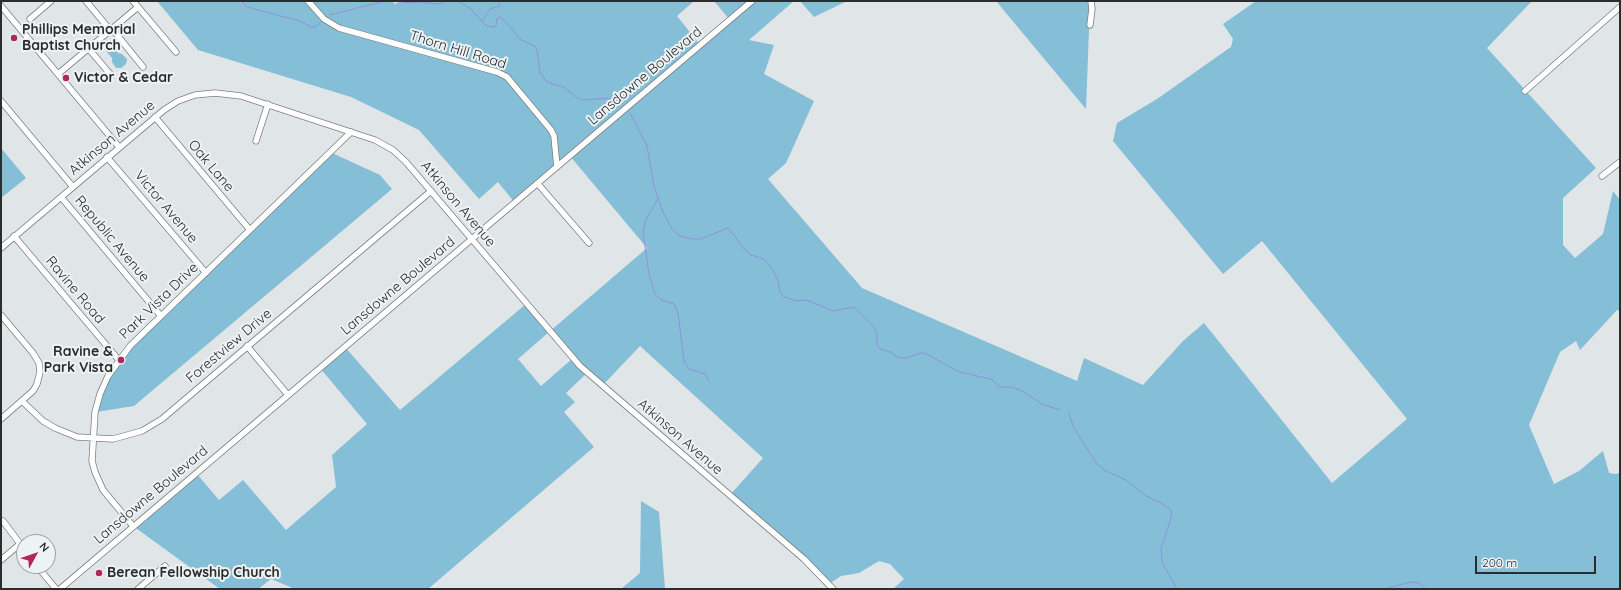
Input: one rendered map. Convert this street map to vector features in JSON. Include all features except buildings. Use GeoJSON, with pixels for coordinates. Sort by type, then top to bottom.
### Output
{"type":"FeatureCollection","features":[{"type":"Feature","properties":{"kind":"street"},"geometry":{"type":"LineString","coordinates":[[30,19],[51,1]]}},
{"type":"Feature","properties":{"kind":"street"},"geometry":{"type":"LineString","coordinates":[[86,1],[143,66]]}},
{"type":"Feature","properties":{"kind":"street"},"geometry":{"type":"LineString","coordinates":[[133,1],[176,52]]}},
{"type":"Feature","properties":{"kind":"street","name":"Thorn Hill Road"},"geometry":{"type":"LineString","coordinates":[[308,1],[324,20],[339,28],[474,65],[507,77],[551,130],[554,136],[557,167]]}},
{"type":"Feature","properties":{"kind":"street","name":"Lansdowne Boulevard"},"geometry":{"type":"LineString","coordinates":[[60,589],[752,1]]}},
{"type":"Feature","properties":{"kind":"street"},"geometry":{"type":"LineString","coordinates":[[1090,25],[1092,9],[1091,1]]}},
{"type":"Feature","properties":{"kind":"street"},"geometry":{"type":"LineString","coordinates":[[1,6],[119,147]]}},
{"type":"Feature","properties":{"kind":"street"},"geometry":{"type":"LineString","coordinates":[[58,74],[138,7]]}},
{"type":"Feature","properties":{"kind":"street"},"geometry":{"type":"LineString","coordinates":[[1525,91],[1620,7]]}},
{"type":"Feature","properties":{"kind":"street"},"geometry":{"type":"LineString","coordinates":[[88,48],[111,75]]}},
{"type":"Feature","properties":{"kind":"street","name":"Atkinson Avenue"},"geometry":{"type":"LineString","coordinates":[[1,248],[155,117],[178,101],[205,93],[232,94],[268,104],[375,140],[393,150],[406,162],[580,366],[804,559],[834,589]]}},
{"type":"Feature","properties":{"kind":"street","name":"Republic Avenue"},"geometry":{"type":"LineString","coordinates":[[1,102],[73,187]]}},
{"type":"Feature","properties":{"kind":"street"},"geometry":{"type":"LineString","coordinates":[[256,141],[268,104]]}},
{"type":"Feature","properties":{"kind":"street","name":"Oak Lane"},"geometry":{"type":"LineString","coordinates":[[155,117],[250,230]]}},
{"type":"Feature","properties":{"kind":"street","name":"Park Vista Drive"},"geometry":{"type":"LineString","coordinates":[[133,526],[99,483],[92,461],[96,412],[100,394],[108,376],[118,359],[161,316],[352,132]]}},
{"type":"Feature","properties":{"kind":"street","name":"Victor Avenue"},"geometry":{"type":"LineString","coordinates":[[108,157],[206,273]]}},
{"type":"Feature","properties":{"kind":"street"},"geometry":{"type":"LineString","coordinates":[[1602,176],[1620,162]]}},
{"type":"Feature","properties":{"kind":"street"},"geometry":{"type":"LineString","coordinates":[[538,184],[589,243]]}},
{"type":"Feature","properties":{"kind":"street","name":"Forestview Drive"},"geometry":{"type":"LineString","coordinates":[[22,401],[36,416],[55,428],[77,437],[93,439],[120,438],[136,433],[153,425],[431,191]]}},
{"type":"Feature","properties":{"kind":"street","name":"Republic Avenue"},"geometry":{"type":"LineString","coordinates":[[61,197],[161,316]]}},
{"type":"Feature","properties":{"kind":"street","name":"Ravine Road"},"geometry":{"type":"LineString","coordinates":[[14,236],[118,359]]}},
{"type":"Feature","properties":{"kind":"street"},"geometry":{"type":"LineString","coordinates":[[1,315],[33,353],[40,366],[39,380],[36,387],[1,419]]}},
{"type":"Feature","properties":{"kind":"street"},"geometry":{"type":"LineString","coordinates":[[248,346],[288,395]]}},
{"type":"Feature","properties":{"kind":"street"},"geometry":{"type":"LineString","coordinates":[[2,522],[16,540]]}},
{"type":"Feature","properties":{"kind":"street"},"geometry":{"type":"LineString","coordinates":[[1,560],[16,551]]}},
{"type":"Feature","properties":{"kind":"street"},"geometry":{"type":"LineString","coordinates":[[138,589],[165,566]]}},
{"type":"Feature","properties":{"kind":"street"},"geometry":{"type":"LineString","coordinates":[[44,574],[56,589]]}},
{"type":"Feature","properties":{"kind":"shaded area"},"geometry":{"type":"Polygon","coordinates":[[[157,1],[393,1],[394,4],[402,1],[694,1],[677,16],[700,45],[730,20],[714,1],[794,1],[749,40],[774,45],[764,74],[814,101],[786,163],[768,179],[862,288],[1077,381],[1084,358],[1143,385],[1183,341],[1204,323],[1332,483],[1407,419],[1262,241],[1223,274],[1113,141],[1117,123],[1157,99],[1231,47],[1233,39],[1223,24],[1256,1],[1532,1],[1487,48],[1596,168],[1563,198],[1563,245],[1575,258],[1603,234],[1613,191],[1620,200],[1620,311],[1617,310],[1580,350],[1576,341],[1560,352],[1529,425],[1554,484],[1579,471],[1603,451],[1609,473],[1620,473],[1620,589],[893,589],[904,579],[890,564],[879,561],[859,573],[841,576],[829,584],[730,495],[763,458],[640,346],[602,386],[587,373],[566,393],[575,402],[564,412],[594,447],[428,589],[295,589],[271,579],[258,589],[220,589],[133,526],[196,473],[219,500],[243,480],[286,530],[336,487],[332,455],[367,424],[320,368],[345,347],[400,410],[526,304],[549,332],[647,248],[570,156],[515,203],[498,182],[479,199],[419,130],[351,97],[198,50],[157,1]],[[549,332],[518,359],[541,386],[572,359],[549,332]]]}},
{"type":"Feature","properties":{"kind":"shaded area"},"geometry":{"type":"Polygon","coordinates":[[[800,1],[847,1],[814,17],[800,1]]]}},
{"type":"Feature","properties":{"kind":"shaded area"},"geometry":{"type":"Polygon","coordinates":[[[996,1],[1091,1],[1092,9],[1089,30],[1086,109],[996,1]]]}},
{"type":"Feature","properties":{"kind":"shaded area"},"geometry":{"type":"Polygon","coordinates":[[[107,40],[118,53],[122,54],[127,59],[126,64],[121,68],[116,68],[112,62],[112,58],[101,45],[107,40]]]}},
{"type":"Feature","properties":{"kind":"shaded area"},"geometry":{"type":"Polygon","coordinates":[[[1,148],[26,178],[1,198],[1,148]]]}},
{"type":"Feature","properties":{"kind":"shaded area"},"geometry":{"type":"Polygon","coordinates":[[[330,152],[380,175],[392,189],[134,406],[96,412],[113,367],[330,152]]]}},
{"type":"Feature","properties":{"kind":"shaded area"},"geometry":{"type":"Polygon","coordinates":[[[641,501],[659,512],[665,589],[621,589],[640,573],[641,501]]]}},
{"type":"Feature","properties":{"kind":"waterway"},"geometry":{"type":"LineString","coordinates":[[241,1],[247,7],[300,21],[311,27],[315,27],[321,22]]}},
{"type":"Feature","properties":{"kind":"waterway"},"geometry":{"type":"LineString","coordinates":[[330,15],[385,1]]}},
{"type":"Feature","properties":{"kind":"waterway"},"geometry":{"type":"LineString","coordinates":[[398,1],[439,4],[445,1]]}},
{"type":"Feature","properties":{"kind":"waterway"},"geometry":{"type":"LineString","coordinates":[[458,1],[471,9],[485,25],[491,27],[496,26],[497,18],[500,17],[521,40],[535,46],[537,50],[540,73],[546,81],[564,87],[577,98],[583,100],[607,98],[617,100],[623,104]]}},
{"type":"Feature","properties":{"kind":"waterway"},"geometry":{"type":"LineString","coordinates":[[482,21],[490,9],[499,6],[500,1]]}},
{"type":"Feature","properties":{"kind":"waterway"},"geometry":{"type":"LineString","coordinates":[[630,113],[647,146],[654,187],[663,212],[672,229],[680,236],[692,239],[701,239],[728,228],[745,250],[751,255],[764,259],[773,270],[778,281],[780,292],[784,297],[797,301],[809,301],[833,311],[854,307],[874,327],[877,336],[877,345],[880,349],[890,352],[899,358],[906,358],[925,353],[959,372],[991,379],[1000,387],[1012,387],[1024,392],[1042,404],[1060,410]]}},
{"type":"Feature","properties":{"kind":"waterway"},"geometry":{"type":"LineString","coordinates":[[658,199],[646,219],[643,232],[649,274],[655,294],[661,300],[674,304],[678,313],[684,361],[689,369],[705,374],[709,381]]}},
{"type":"Feature","properties":{"kind":"waterway"},"geometry":{"type":"LineString","coordinates":[[1069,414],[1074,428],[1096,463],[1104,470],[1126,480],[1146,496],[1170,509],[1172,513],[1171,518],[1161,548],[1162,562],[1177,589]]}},
{"type":"Feature","properties":{"kind":"waterway"},"geometry":{"type":"LineString","coordinates":[[1384,589],[1411,582],[1419,583],[1426,589]]}},
{"type":"Feature","properties":{"kind":"place","name":"Phillips Memorial Baptist Church"},"geometry":{"type":"Point","coordinates":[14,38]}},
{"type":"Feature","properties":{"kind":"place","name":"Victor & Cedar"},"geometry":{"type":"Point","coordinates":[66,78]}},
{"type":"Feature","properties":{"kind":"place","name":"Ravine & Park Vista"},"geometry":{"type":"Point","coordinates":[121,360]}},
{"type":"Feature","properties":{"kind":"place","name":"Berean Fellowship Church"},"geometry":{"type":"Point","coordinates":[99,573]}}]}
